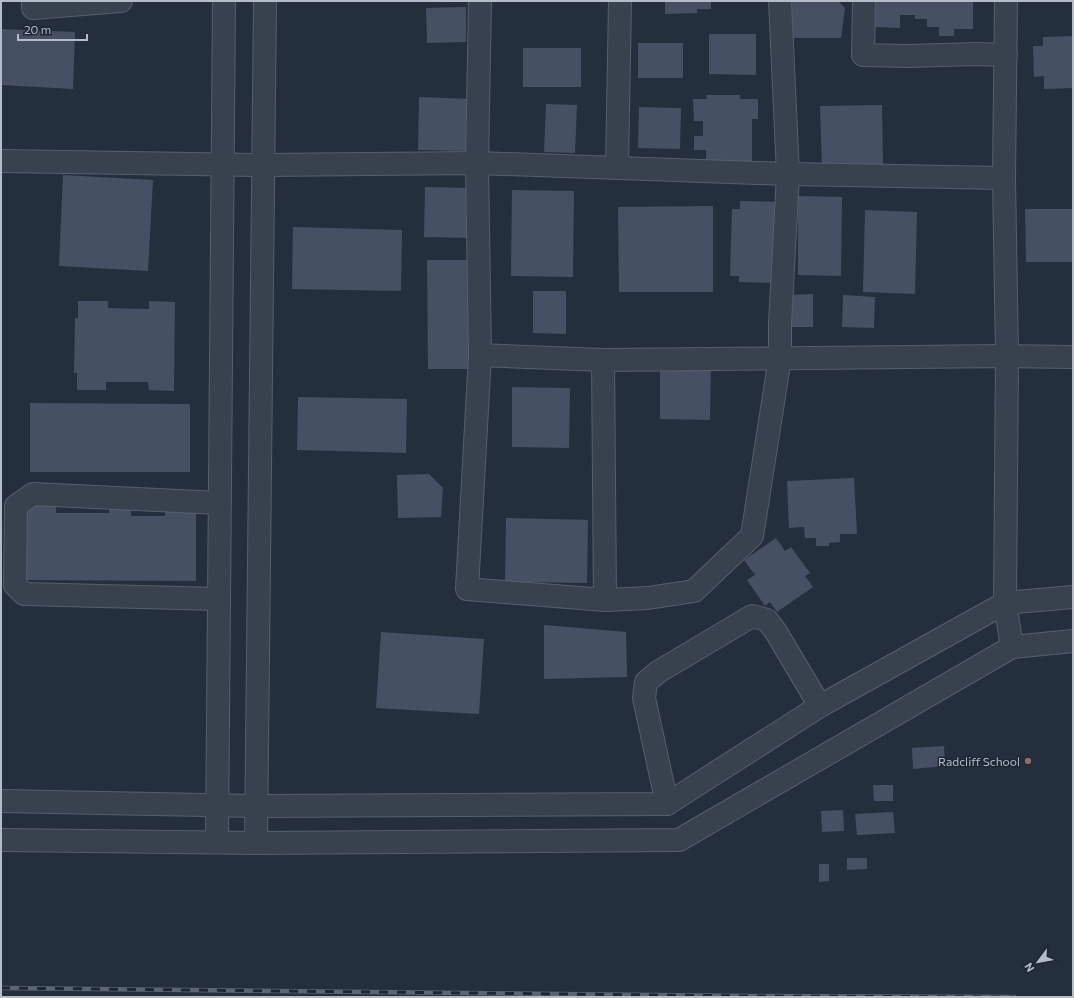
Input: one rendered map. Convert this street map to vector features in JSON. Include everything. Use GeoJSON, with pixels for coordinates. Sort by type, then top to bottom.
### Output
{"type":"FeatureCollection","features":[{"type":"Feature","properties":{"kind":"street"},"geometry":{"type":"LineString","coordinates":[[33,1],[33,8],[121,1]]}},
{"type":"Feature","properties":{"kind":"street"},"geometry":{"type":"LineString","coordinates":[[216,842],[224,1]]}},
{"type":"Feature","properties":{"kind":"street"},"geometry":{"type":"LineString","coordinates":[[256,843],[265,1]]}},
{"type":"Feature","properties":{"kind":"street"},"geometry":{"type":"LineString","coordinates":[[480,1],[477,163],[480,355],[467,589],[605,600],[648,598],[694,591],[752,536],[780,358],[780,324],[788,174],[780,1]]}},
{"type":"Feature","properties":{"kind":"street"},"geometry":{"type":"LineString","coordinates":[[617,167],[620,1]]}},
{"type":"Feature","properties":{"kind":"street"},"geometry":{"type":"LineString","coordinates":[[864,1],[863,55],[1006,55]]}},
{"type":"Feature","properties":{"kind":"street"},"geometry":{"type":"LineString","coordinates":[[1006,1],[1004,178],[1007,356],[1005,603],[1012,647]]}},
{"type":"Feature","properties":{"kind":"street"},"geometry":{"type":"LineString","coordinates":[[1,162],[263,165],[477,163],[788,174],[1004,178]]}},
{"type":"Feature","properties":{"kind":"street"},"geometry":{"type":"LineString","coordinates":[[480,355],[603,360],[1007,356],[1073,357]]}},
{"type":"Feature","properties":{"kind":"street"},"geometry":{"type":"LineString","coordinates":[[603,360],[605,600]]}},
{"type":"Feature","properties":{"kind":"street"},"geometry":{"type":"LineString","coordinates":[[219,599],[24,594],[15,585],[16,506],[33,494],[220,503]]}},
{"type":"Feature","properties":{"kind":"street"},"geometry":{"type":"LineString","coordinates":[[1,801],[217,804],[257,806],[667,804],[820,706],[1005,603],[1073,597]]}},
{"type":"Feature","properties":{"kind":"street"},"geometry":{"type":"LineString","coordinates":[[667,804],[644,698],[646,682],[658,672],[752,616],[767,620],[776,632],[820,706]]}},
{"type":"Feature","properties":{"kind":"street"},"geometry":{"type":"LineString","coordinates":[[1,840],[256,843],[679,840],[1012,647],[1073,641]]}},
{"type":"Feature","properties":{"kind":"building"},"geometry":{"type":"Polygon","coordinates":[[[665,1],[711,1],[711,9],[697,9],[697,13],[665,14],[665,1]]]}},
{"type":"Feature","properties":{"kind":"building"},"geometry":{"type":"Polygon","coordinates":[[[788,1],[838,1],[845,8],[841,38],[788,38],[788,1]]]}},
{"type":"Feature","properties":{"kind":"building"},"geometry":{"type":"Polygon","coordinates":[[[973,1],[973,29],[954,29],[954,36],[939,36],[939,27],[927,27],[927,19],[915,19],[915,15],[900,15],[900,28],[874,27],[875,2],[973,1]]]}},
{"type":"Feature","properties":{"kind":"building"},"geometry":{"type":"Polygon","coordinates":[[[466,7],[466,42],[427,43],[426,8],[466,7]]]}},
{"type":"Feature","properties":{"kind":"building"},"geometry":{"type":"Polygon","coordinates":[[[1,29],[75,32],[73,89],[1,85],[1,29]]]}},
{"type":"Feature","properties":{"kind":"building"},"geometry":{"type":"Polygon","coordinates":[[[709,34],[756,34],[756,75],[709,74],[709,34]]]}},
{"type":"Feature","properties":{"kind":"building"},"geometry":{"type":"Polygon","coordinates":[[[1073,36],[1073,88],[1044,89],[1044,76],[1034,77],[1033,46],[1043,46],[1043,37],[1073,36]]]}},
{"type":"Feature","properties":{"kind":"building"},"geometry":{"type":"Polygon","coordinates":[[[638,43],[683,43],[683,78],[638,78],[638,43]]]}},
{"type":"Feature","properties":{"kind":"building"},"geometry":{"type":"Polygon","coordinates":[[[523,48],[581,48],[581,87],[523,87],[523,48]]]}},
{"type":"Feature","properties":{"kind":"building"},"geometry":{"type":"Polygon","coordinates":[[[706,95],[740,95],[740,99],[758,99],[758,119],[752,119],[752,165],[706,164],[706,150],[694,150],[694,136],[703,136],[703,121],[694,121],[693,99],[707,99],[706,95]]]}},
{"type":"Feature","properties":{"kind":"building"},"geometry":{"type":"Polygon","coordinates":[[[419,97],[472,99],[471,151],[418,150],[419,97]]]}},
{"type":"Feature","properties":{"kind":"building"},"geometry":{"type":"Polygon","coordinates":[[[546,104],[577,105],[575,153],[544,152],[546,104]]]}},
{"type":"Feature","properties":{"kind":"building"},"geometry":{"type":"Polygon","coordinates":[[[882,105],[883,164],[822,165],[820,106],[882,105]]]}},
{"type":"Feature","properties":{"kind":"building"},"geometry":{"type":"Polygon","coordinates":[[[639,107],[681,108],[680,149],[638,148],[639,107]]]}},
{"type":"Feature","properties":{"kind":"building"},"geometry":{"type":"Polygon","coordinates":[[[63,175],[153,180],[148,271],[59,266],[63,175]]]}},
{"type":"Feature","properties":{"kind":"building"},"geometry":{"type":"Polygon","coordinates":[[[425,187],[473,188],[471,238],[424,237],[425,187]]]}},
{"type":"Feature","properties":{"kind":"building"},"geometry":{"type":"Polygon","coordinates":[[[512,190],[574,191],[573,277],[511,276],[512,190]]]}},
{"type":"Feature","properties":{"kind":"building"},"geometry":{"type":"Polygon","coordinates":[[[798,196],[842,197],[841,276],[798,275],[798,196]]]}},
{"type":"Feature","properties":{"kind":"building"},"geometry":{"type":"Polygon","coordinates":[[[740,201],[781,202],[779,283],[739,282],[739,276],[730,276],[732,209],[740,209],[740,201]]]}},
{"type":"Feature","properties":{"kind":"building"},"geometry":{"type":"Polygon","coordinates":[[[713,206],[713,292],[619,292],[618,207],[713,206]]]}},
{"type":"Feature","properties":{"kind":"building"},"geometry":{"type":"Polygon","coordinates":[[[1025,209],[1073,209],[1073,262],[1026,262],[1025,209]]]}},
{"type":"Feature","properties":{"kind":"building"},"geometry":{"type":"Polygon","coordinates":[[[865,210],[917,212],[915,294],[863,292],[865,210]]]}},
{"type":"Feature","properties":{"kind":"building"},"geometry":{"type":"Polygon","coordinates":[[[293,227],[402,230],[401,291],[292,289],[293,227]]]}},
{"type":"Feature","properties":{"kind":"building"},"geometry":{"type":"Polygon","coordinates":[[[427,260],[474,260],[475,369],[428,369],[427,260]]]}},
{"type":"Feature","properties":{"kind":"building"},"geometry":{"type":"Polygon","coordinates":[[[533,291],[566,291],[566,334],[533,333],[533,291]]]}},
{"type":"Feature","properties":{"kind":"building"},"geometry":{"type":"Polygon","coordinates":[[[813,294],[813,327],[787,327],[786,295],[813,294]]]}},
{"type":"Feature","properties":{"kind":"building"},"geometry":{"type":"Polygon","coordinates":[[[843,295],[875,297],[874,328],[842,327],[843,295]]]}},
{"type":"Feature","properties":{"kind":"building"},"geometry":{"type":"Polygon","coordinates":[[[78,301],[108,301],[108,308],[149,309],[149,301],[175,302],[174,391],[149,390],[148,382],[106,382],[106,390],[77,390],[77,373],[74,373],[75,318],[78,318],[78,301]]]}},
{"type":"Feature","properties":{"kind":"building"},"geometry":{"type":"Polygon","coordinates":[[[660,364],[711,364],[710,420],[660,419],[660,364]]]}},
{"type":"Feature","properties":{"kind":"building"},"geometry":{"type":"Polygon","coordinates":[[[512,387],[570,388],[569,448],[512,447],[512,387]]]}},
{"type":"Feature","properties":{"kind":"building"},"geometry":{"type":"Polygon","coordinates":[[[298,397],[407,399],[406,453],[297,450],[298,397]]]}},
{"type":"Feature","properties":{"kind":"building"},"geometry":{"type":"Polygon","coordinates":[[[30,403],[190,404],[190,472],[30,472],[30,403]]]}},
{"type":"Feature","properties":{"kind":"building"},"geometry":{"type":"Polygon","coordinates":[[[429,474],[443,488],[441,517],[398,518],[397,475],[429,474]]]}},
{"type":"Feature","properties":{"kind":"building"},"geometry":{"type":"Polygon","coordinates":[[[854,478],[857,534],[840,534],[840,542],[829,543],[829,546],[816,546],[816,538],[805,538],[804,527],[789,528],[787,481],[854,478]]]}},
{"type":"Feature","properties":{"kind":"building"},"geometry":{"type":"Polygon","coordinates":[[[22,505],[56,505],[56,513],[109,513],[109,506],[131,506],[131,516],[165,516],[165,509],[196,509],[196,581],[22,580],[22,505]]]}},
{"type":"Feature","properties":{"kind":"building"},"geometry":{"type":"Polygon","coordinates":[[[506,518],[588,520],[587,583],[505,582],[506,518]]]}},
{"type":"Feature","properties":{"kind":"building"},"geometry":{"type":"Polygon","coordinates":[[[776,538],[785,551],[791,547],[810,573],[805,576],[813,587],[777,612],[770,602],[765,606],[747,580],[755,575],[744,560],[776,538]]]}},
{"type":"Feature","properties":{"kind":"building"},"geometry":{"type":"Polygon","coordinates":[[[544,625],[626,632],[627,677],[544,679],[544,625]]]}},
{"type":"Feature","properties":{"kind":"building"},"geometry":{"type":"Polygon","coordinates":[[[381,632],[484,639],[479,714],[376,708],[381,632]]]}},
{"type":"Feature","properties":{"kind":"building"},"geometry":{"type":"Polygon","coordinates":[[[944,746],[945,766],[913,769],[912,748],[944,746]]]}},
{"type":"Feature","properties":{"kind":"building"},"geometry":{"type":"Polygon","coordinates":[[[873,785],[893,785],[893,801],[874,801],[873,785]]]}},
{"type":"Feature","properties":{"kind":"building"},"geometry":{"type":"Polygon","coordinates":[[[843,810],[844,831],[822,832],[821,811],[843,810]]]}},
{"type":"Feature","properties":{"kind":"building"},"geometry":{"type":"Polygon","coordinates":[[[893,812],[895,833],[857,835],[855,814],[893,812]]]}},
{"type":"Feature","properties":{"kind":"building"},"geometry":{"type":"Polygon","coordinates":[[[847,858],[867,858],[867,869],[847,870],[847,858]]]}},
{"type":"Feature","properties":{"kind":"building"},"geometry":{"type":"Polygon","coordinates":[[[819,864],[829,864],[829,881],[819,882],[819,864]]]}},
{"type":"Feature","properties":{"kind":"railway"},"geometry":{"type":"LineString","coordinates":[[1,988],[747,996],[1014,997]]}},
{"type":"Feature","properties":{"kind":"place","name":"Radcliff School"},"geometry":{"type":"Point","coordinates":[1028,761]}}]}
